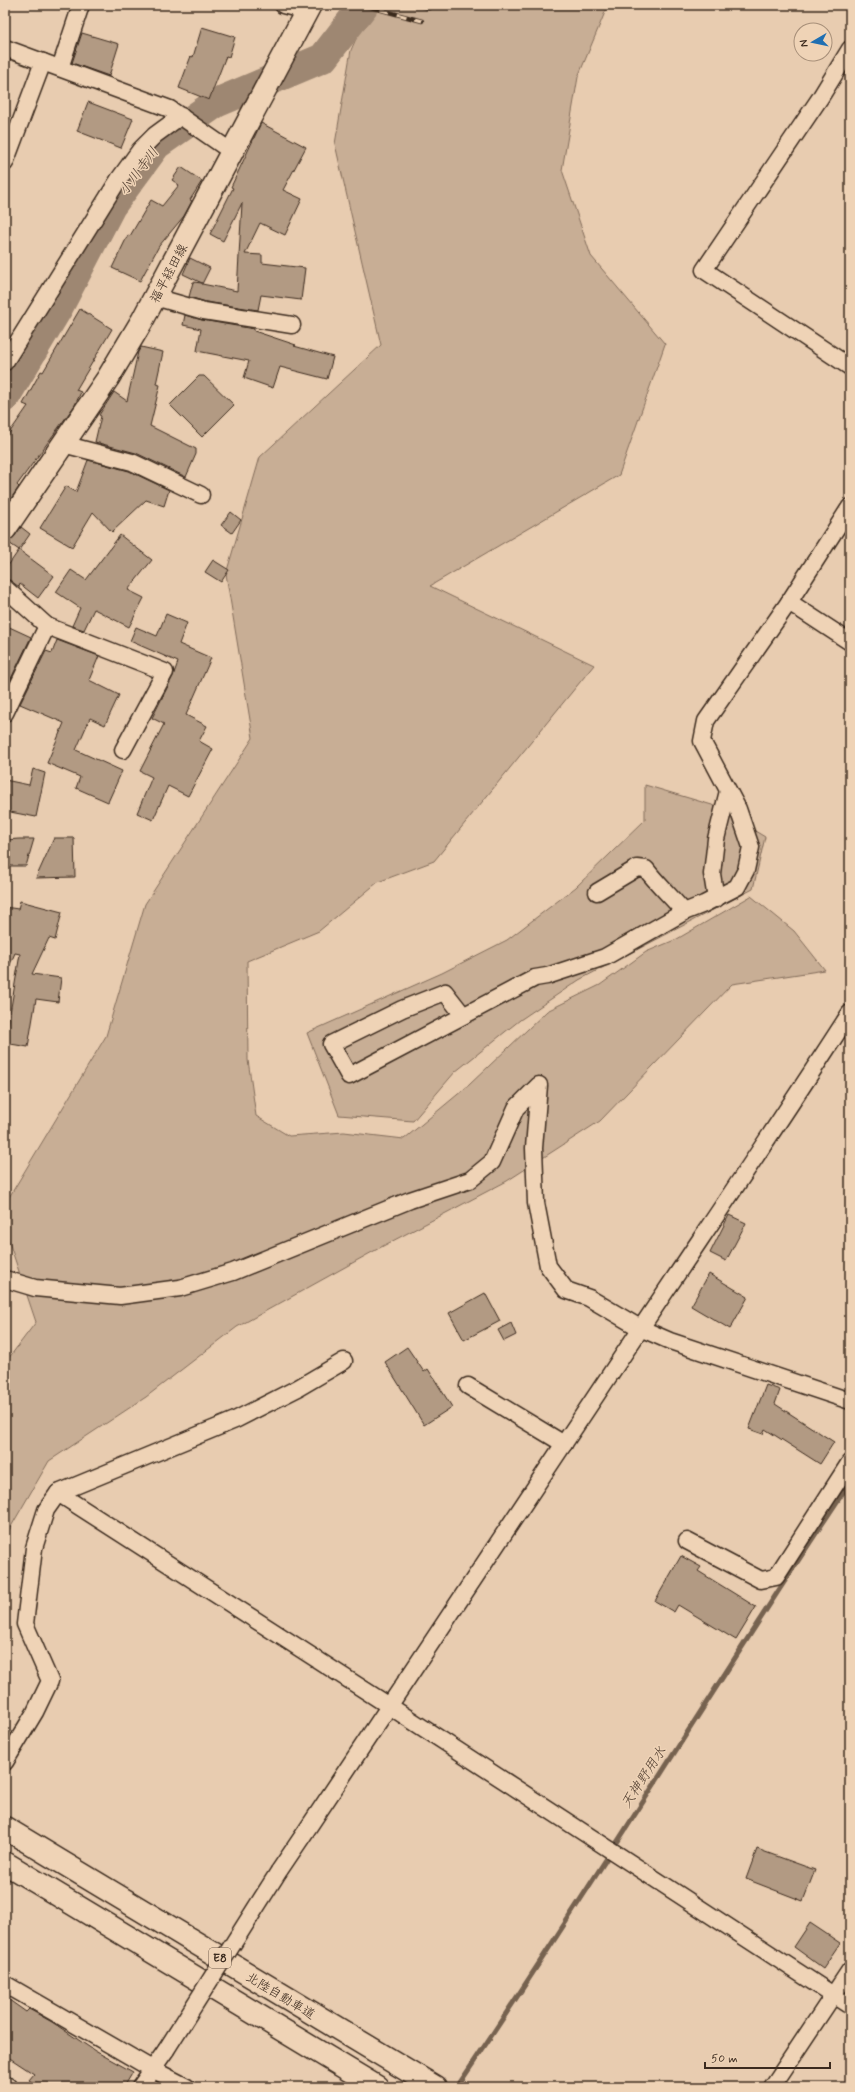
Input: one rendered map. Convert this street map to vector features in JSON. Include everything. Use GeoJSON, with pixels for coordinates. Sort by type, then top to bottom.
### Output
{"type":"FeatureCollection","features":[{"type":"Feature","properties":{"kind":"main road","name":"福平経田線"},"geometry":{"type":"LineString","coordinates":[[5,529],[108,378],[155,297],[308,8]]}},
{"type":"Feature","properties":{"kind":"main road","name":"北陸自動車道"},"geometry":{"type":"LineString","coordinates":[[5,1828],[435,2087]]}},
{"type":"Feature","properties":{"kind":"main road","name":"E8"},"geometry":{"type":"LineString","coordinates":[[5,1863],[377,2087]]}},
{"type":"Feature","properties":{"kind":"street"},"geometry":{"type":"LineString","coordinates":[[60,68],[81,5]]}},
{"type":"Feature","properties":{"kind":"street"},"geometry":{"type":"LineString","coordinates":[[283,5],[308,8]]}},
{"type":"Feature","properties":{"kind":"street"},"geometry":{"type":"LineString","coordinates":[[5,48],[170,109],[181,116],[237,143]]}},
{"type":"Feature","properties":{"kind":"street"},"geometry":{"type":"LineString","coordinates":[[850,49],[815,105],[704,270],[850,367]]}},
{"type":"Feature","properties":{"kind":"street"},"geometry":{"type":"LineString","coordinates":[[5,163],[43,62]]}},
{"type":"Feature","properties":{"kind":"street"},"geometry":{"type":"LineString","coordinates":[[5,362],[92,220],[140,150],[155,135],[181,116]]}},
{"type":"Feature","properties":{"kind":"street"},"geometry":{"type":"LineString","coordinates":[[155,297],[204,311],[292,325]]}},
{"type":"Feature","properties":{"kind":"street"},"geometry":{"type":"LineString","coordinates":[[63,444],[132,462],[201,495]]}},
{"type":"Feature","properties":{"kind":"street"},"geometry":{"type":"LineString","coordinates":[[463,1015],[446,992],[402,1009],[332,1044],[349,1076],[535,978],[547,976],[605,957],[684,912],[716,899],[737,887],[746,870],[750,847],[738,809],[702,741],[706,721],[789,602],[850,507]]}},
{"type":"Feature","properties":{"kind":"street"},"geometry":{"type":"LineString","coordinates":[[5,588],[47,626],[165,672],[123,750]]}},
{"type":"Feature","properties":{"kind":"street"},"geometry":{"type":"LineString","coordinates":[[789,602],[850,642]]}},
{"type":"Feature","properties":{"kind":"street"},"geometry":{"type":"LineString","coordinates":[[5,712],[47,626]]}},
{"type":"Feature","properties":{"kind":"street"},"geometry":{"type":"LineString","coordinates":[[716,899],[713,867],[716,838],[728,791]]}},
{"type":"Feature","properties":{"kind":"street"},"geometry":{"type":"LineString","coordinates":[[597,892],[637,868],[646,869],[663,891],[671,895],[684,912]]}},
{"type":"Feature","properties":{"kind":"street"},"geometry":{"type":"LineString","coordinates":[[140,2087],[166,2050],[279,1871],[391,1707],[640,1328],[790,1106],[850,1013]]}},
{"type":"Feature","properties":{"kind":"street"},"geometry":{"type":"LineString","coordinates":[[5,1280],[35,1288],[120,1296],[180,1288],[233,1272],[410,1200],[470,1180],[492,1162],[516,1108],[539,1085],[534,1148],[536,1203],[548,1266],[566,1290],[589,1298],[640,1328],[670,1341],[850,1401]]}},
{"type":"Feature","properties":{"kind":"street"},"geometry":{"type":"LineString","coordinates":[[5,1762],[35,1712],[50,1681],[25,1624],[34,1548],[46,1510],[58,1493],[235,1420],[298,1388],[344,1361]]}},
{"type":"Feature","properties":{"kind":"street"},"geometry":{"type":"LineString","coordinates":[[468,1386],[564,1444]]}},
{"type":"Feature","properties":{"kind":"street"},"geometry":{"type":"LineString","coordinates":[[687,1542],[761,1580],[776,1577],[850,1462]]}},
{"type":"Feature","properties":{"kind":"street"},"geometry":{"type":"LineString","coordinates":[[58,1493],[391,1707],[850,2006]]}},
{"type":"Feature","properties":{"kind":"street"},"geometry":{"type":"LineString","coordinates":[[772,2087],[850,1970]]}},
{"type":"Feature","properties":{"kind":"street"},"geometry":{"type":"LineString","coordinates":[[5,1984],[152,2069],[187,2087]]}},
{"type":"Feature","properties":{"kind":"street"},"geometry":{"type":"LineString","coordinates":[[5,2084],[10,2087]]}},
{"type":"Feature","properties":{"kind":"shaded area"},"geometry":{"type":"Polygon","coordinates":[[[371,5],[608,5],[578,77],[562,170],[591,256],[665,344],[619,475],[430,586],[594,665],[434,861],[378,882],[319,931],[247,961],[248,1060],[256,1116],[289,1136],[344,1132],[404,1139],[469,1085],[547,1011],[600,985],[646,952],[677,939],[751,896],[794,931],[825,970],[732,984],[600,1121],[507,1181],[383,1246],[237,1327],[146,1397],[49,1461],[5,1537],[5,1363],[36,1322],[5,1230],[5,1204],[106,1036],[145,904],[253,738],[226,574],[260,457],[381,345],[335,144],[351,50],[371,5]]]}},
{"type":"Feature","properties":{"kind":"shaded area"},"geometry":{"type":"Polygon","coordinates":[[[645,785],[712,805],[765,837],[753,889],[579,980],[520,1020],[455,1072],[413,1121],[339,1115],[307,1033],[442,973],[507,940],[576,887],[645,820],[645,785]]]}},
{"type":"Feature","properties":{"kind":"building"},"geometry":{"type":"Polygon","coordinates":[[[202,27],[235,37],[229,57],[226,56],[209,100],[179,88],[191,56],[193,57],[202,27]]]}},
{"type":"Feature","properties":{"kind":"building"},"geometry":{"type":"Polygon","coordinates":[[[82,33],[119,44],[109,76],[72,63],[82,33]]]}},
{"type":"Feature","properties":{"kind":"building"},"geometry":{"type":"Polygon","coordinates":[[[88,102],[133,119],[121,148],[77,131],[88,102]]]}},
{"type":"Feature","properties":{"kind":"building"},"geometry":{"type":"Polygon","coordinates":[[[261,123],[306,147],[283,190],[302,199],[285,235],[260,223],[245,254],[262,255],[262,263],[305,268],[301,300],[261,295],[258,310],[206,302],[189,297],[193,282],[202,283],[183,274],[190,258],[210,268],[202,284],[237,291],[242,203],[223,241],[210,234],[233,188],[231,187],[261,123]]]}},
{"type":"Feature","properties":{"kind":"building"},"geometry":{"type":"Polygon","coordinates":[[[181,167],[202,181],[190,200],[192,201],[184,216],[159,246],[140,281],[112,268],[128,235],[130,236],[151,200],[162,206],[179,185],[172,180],[181,167]]]}},
{"type":"Feature","properties":{"kind":"building"},"geometry":{"type":"Polygon","coordinates":[[[80,309],[112,329],[76,390],[81,392],[75,405],[17,485],[19,487],[5,507],[5,439],[28,406],[23,404],[41,371],[43,372],[80,309]]]}},
{"type":"Feature","properties":{"kind":"building"},"geometry":{"type":"Polygon","coordinates":[[[185,315],[202,320],[254,329],[254,331],[296,345],[294,346],[333,357],[327,379],[280,367],[273,388],[244,378],[249,361],[197,351],[201,329],[183,325],[185,315]]]}},
{"type":"Feature","properties":{"kind":"building"},"geometry":{"type":"Polygon","coordinates":[[[141,347],[163,352],[156,384],[160,385],[150,426],[196,449],[196,454],[186,477],[136,453],[95,442],[101,416],[99,415],[114,392],[127,401],[138,352],[141,347]]]}},
{"type":"Feature","properties":{"kind":"building"},"geometry":{"type":"Polygon","coordinates":[[[199,376],[204,376],[234,405],[202,437],[170,405],[199,376]]]}},
{"type":"Feature","properties":{"kind":"building"},"geometry":{"type":"Polygon","coordinates":[[[88,460],[129,471],[169,490],[164,506],[146,500],[112,532],[93,512],[72,547],[40,528],[66,486],[76,492],[88,460]]]}},
{"type":"Feature","properties":{"kind":"building"},"geometry":{"type":"Polygon","coordinates":[[[231,512],[241,520],[232,533],[221,525],[231,512]]]}},
{"type":"Feature","properties":{"kind":"building"},"geometry":{"type":"Polygon","coordinates":[[[21,527],[30,534],[19,550],[6,541],[15,536],[21,527]]]}},
{"type":"Feature","properties":{"kind":"building"},"geometry":{"type":"Polygon","coordinates":[[[120,535],[152,560],[128,590],[144,598],[129,627],[94,609],[84,630],[72,626],[80,608],[56,592],[71,570],[86,580],[120,535]]]}},
{"type":"Feature","properties":{"kind":"building"},"geometry":{"type":"Polygon","coordinates":[[[19,550],[54,576],[38,598],[20,584],[19,587],[11,581],[5,579],[5,570],[19,550]]]}},
{"type":"Feature","properties":{"kind":"building"},"geometry":{"type":"Polygon","coordinates":[[[213,560],[229,570],[221,582],[205,572],[213,560]]]}},
{"type":"Feature","properties":{"kind":"building"},"geometry":{"type":"Polygon","coordinates":[[[166,614],[187,623],[179,644],[211,658],[186,715],[207,726],[199,741],[213,749],[188,796],[168,786],[153,820],[137,813],[152,777],[140,771],[164,724],[152,718],[173,676],[178,662],[130,641],[136,627],[157,636],[166,614]]]}},
{"type":"Feature","properties":{"kind":"building"},"geometry":{"type":"Polygon","coordinates":[[[5,625],[31,637],[5,691],[5,625]]]}},
{"type":"Feature","properties":{"kind":"building"},"geometry":{"type":"Polygon","coordinates":[[[57,640],[99,656],[89,680],[119,695],[105,725],[90,718],[76,750],[122,771],[108,802],[76,788],[80,777],[47,763],[64,723],[20,704],[46,651],[52,653],[57,640]]]}},
{"type":"Feature","properties":{"kind":"building"},"geometry":{"type":"Polygon","coordinates":[[[33,769],[45,773],[36,817],[5,811],[5,780],[29,785],[33,769]]]}},
{"type":"Feature","properties":{"kind":"building"},"geometry":{"type":"Polygon","coordinates":[[[54,838],[74,838],[75,877],[36,878],[54,838]]]}},
{"type":"Feature","properties":{"kind":"building"},"geometry":{"type":"Polygon","coordinates":[[[34,839],[26,866],[5,866],[5,840],[34,839]]]}},
{"type":"Feature","properties":{"kind":"building"},"geometry":{"type":"Polygon","coordinates":[[[20,901],[62,912],[55,940],[49,938],[32,974],[61,978],[58,1002],[36,999],[28,1047],[5,1043],[20,954],[15,953],[5,976],[5,907],[18,909],[20,901]]]}},
{"type":"Feature","properties":{"kind":"building"},"geometry":{"type":"Polygon","coordinates":[[[729,1215],[746,1223],[726,1261],[710,1253],[729,1215]]]}},
{"type":"Feature","properties":{"kind":"building"},"geometry":{"type":"Polygon","coordinates":[[[709,1274],[748,1297],[730,1329],[691,1306],[709,1274]]]}},
{"type":"Feature","properties":{"kind":"building"},"geometry":{"type":"Polygon","coordinates":[[[485,1293],[500,1321],[464,1340],[449,1313],[485,1293]]]}},
{"type":"Feature","properties":{"kind":"building"},"geometry":{"type":"Polygon","coordinates":[[[511,1323],[516,1335],[504,1341],[498,1330],[511,1323]]]}},
{"type":"Feature","properties":{"kind":"building"},"geometry":{"type":"Polygon","coordinates":[[[407,1347],[424,1372],[428,1369],[452,1407],[424,1425],[385,1362],[407,1347]]]}},
{"type":"Feature","properties":{"kind":"building"},"geometry":{"type":"Polygon","coordinates":[[[766,1385],[780,1390],[775,1404],[834,1442],[820,1464],[765,1429],[763,1434],[749,1429],[766,1385]]]}},
{"type":"Feature","properties":{"kind":"building"},"geometry":{"type":"Polygon","coordinates":[[[681,1556],[701,1567],[698,1571],[756,1607],[736,1640],[678,1605],[674,1612],[655,1601],[681,1556]]]}},
{"type":"Feature","properties":{"kind":"building"},"geometry":{"type":"Polygon","coordinates":[[[757,1849],[815,1870],[803,1901],[746,1879],[757,1849]]]}},
{"type":"Feature","properties":{"kind":"building"},"geometry":{"type":"Polygon","coordinates":[[[810,1923],[840,1943],[823,1968],[794,1947],[810,1923]]]}},
{"type":"Feature","properties":{"kind":"building"},"geometry":{"type":"Polygon","coordinates":[[[5,1997],[26,2012],[29,2009],[52,2022],[95,2051],[133,2072],[124,2087],[38,2087],[29,2080],[34,2074],[5,2055],[5,1997]]]}},
{"type":"Feature","properties":{"kind":"waterway","name":"小川寺川"},"geometry":{"type":"LineString","coordinates":[[5,397],[58,308],[111,206],[156,145],[216,103],[323,58],[364,5]]}},
{"type":"Feature","properties":{"kind":"waterway","name":"天神野用水"},"geometry":{"type":"LineString","coordinates":[[457,2087],[557,1937],[751,1633],[850,1482]]}},
{"type":"Feature","properties":{"kind":"railway"},"geometry":{"type":"LineString","coordinates":[[363,5],[422,21]]}},
{"type":"Feature","properties":{"kind":"railway"},"geometry":{"type":"LineString","coordinates":[[418,5],[429,8]]}}]}
